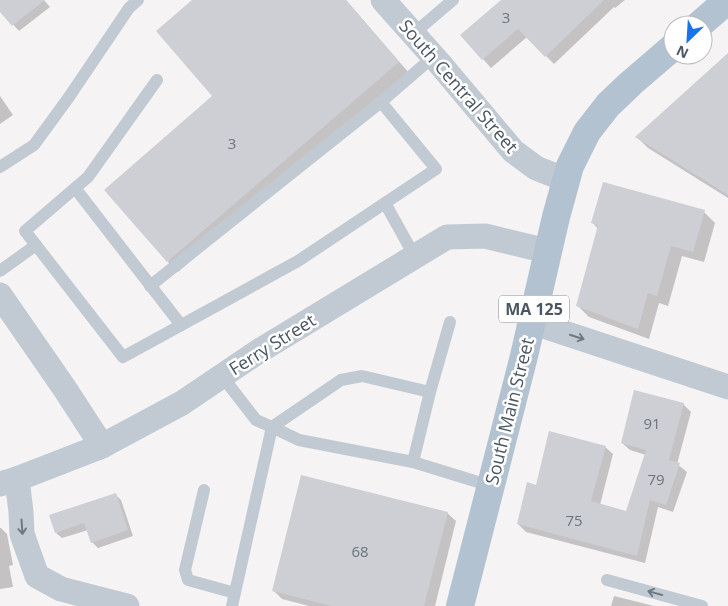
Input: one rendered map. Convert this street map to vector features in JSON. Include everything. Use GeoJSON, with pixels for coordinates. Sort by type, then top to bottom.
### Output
{"type":"FeatureCollection","features":[{"type":"Feature","properties":{"kind":"main road"},"geometry":{"type":"LineString","coordinates":[[711,15],[728,0]]}},
{"type":"Feature","properties":{"kind":"main road","name":"South Main Street"},"geometry":{"type":"LineString","coordinates":[[460,606],[524,356],[547,251],[570,166],[587,132],[608,105],[663,56]]}},
{"type":"Feature","properties":{"kind":"street","name":"South Central Street"},"geometry":{"type":"LineString","coordinates":[[383,0],[513,151],[536,168],[566,180]]}},
{"type":"Feature","properties":{"kind":"street","name":"Ferry Street"},"geometry":{"type":"LineString","coordinates":[[8,481],[102,446],[182,403],[259,351],[447,237],[486,236],[547,251]]}},
{"type":"Feature","properties":{"kind":"street"},"geometry":{"type":"LineString","coordinates":[[3,306],[66,390],[102,446]]}},
{"type":"Feature","properties":{"kind":"street"},"geometry":{"type":"LineString","coordinates":[[531,322],[728,387]]}},
{"type":"Feature","properties":{"kind":"street"},"geometry":{"type":"LineString","coordinates":[[8,481],[21,512],[22,534],[37,576],[61,589],[127,606]]}},
{"type":"Feature","properties":{"kind":"lane"},"geometry":{"type":"LineString","coordinates":[[0,167],[34,144],[69,97],[129,8],[138,0]]}},
{"type":"Feature","properties":{"kind":"lane"},"geometry":{"type":"LineString","coordinates":[[413,34],[453,0]]}},
{"type":"Feature","properties":{"kind":"lane"},"geometry":{"type":"LineString","coordinates":[[150,286],[381,102],[433,57]]}},
{"type":"Feature","properties":{"kind":"lane"},"geometry":{"type":"LineString","coordinates":[[157,80],[88,177],[25,231],[124,357],[298,260],[436,169],[381,102]]}},
{"type":"Feature","properties":{"kind":"lane"},"geometry":{"type":"LineString","coordinates":[[76,188],[181,325]]}},
{"type":"Feature","properties":{"kind":"lane"},"geometry":{"type":"LineString","coordinates":[[385,203],[415,256]]}},
{"type":"Feature","properties":{"kind":"lane"},"geometry":{"type":"LineString","coordinates":[[0,271],[36,245]]}},
{"type":"Feature","properties":{"kind":"lane"},"geometry":{"type":"LineString","coordinates":[[414,462],[430,392],[450,322]]}},
{"type":"Feature","properties":{"kind":"lane"},"geometry":{"type":"LineString","coordinates":[[222,376],[256,420],[299,440],[414,462],[491,486]]}},
{"type":"Feature","properties":{"kind":"lane"},"geometry":{"type":"LineString","coordinates":[[204,490],[185,570],[188,580],[233,600],[272,427],[341,380],[362,376],[430,392]]}},
{"type":"Feature","properties":{"kind":"lane"},"geometry":{"type":"LineString","coordinates":[[607,580],[702,606]]}},
{"type":"Feature","properties":{"kind":"building"},"geometry":{"type":"Polygon","coordinates":[[[0,0],[45,0],[12,26],[0,12],[0,0]]]}},
{"type":"Feature","properties":{"kind":"building"},"geometry":{"type":"Polygon","coordinates":[[[192,0],[346,0],[399,62],[167,262],[104,190],[212,96],[156,31],[192,0]]]}},
{"type":"Feature","properties":{"kind":"building"},"geometry":{"type":"Polygon","coordinates":[[[501,0],[604,0],[545,57],[518,29],[482,60],[460,35],[501,0]]]}},
{"type":"Feature","properties":{"kind":"building"},"geometry":{"type":"Polygon","coordinates":[[[728,53],[728,195],[635,137],[728,53]]]}},
{"type":"Feature","properties":{"kind":"building"},"geometry":{"type":"Polygon","coordinates":[[[603,182],[705,210],[693,252],[671,246],[657,296],[648,293],[638,329],[576,306],[598,225],[591,223],[603,182]]]}},
{"type":"Feature","properties":{"kind":"building"},"geometry":{"type":"Polygon","coordinates":[[[634,390],[684,403],[669,460],[680,463],[666,505],[650,500],[637,556],[517,524],[527,482],[536,485],[549,431],[606,446],[591,501],[626,511],[646,450],[621,443],[634,390]]]}},
{"type":"Feature","properties":{"kind":"building"},"geometry":{"type":"Polygon","coordinates":[[[301,475],[448,512],[424,606],[332,606],[272,591],[301,475]]]}},
{"type":"Feature","properties":{"kind":"building"},"geometry":{"type":"Polygon","coordinates":[[[116,493],[128,530],[91,543],[84,523],[55,533],[49,515],[116,493]]]}}]}
